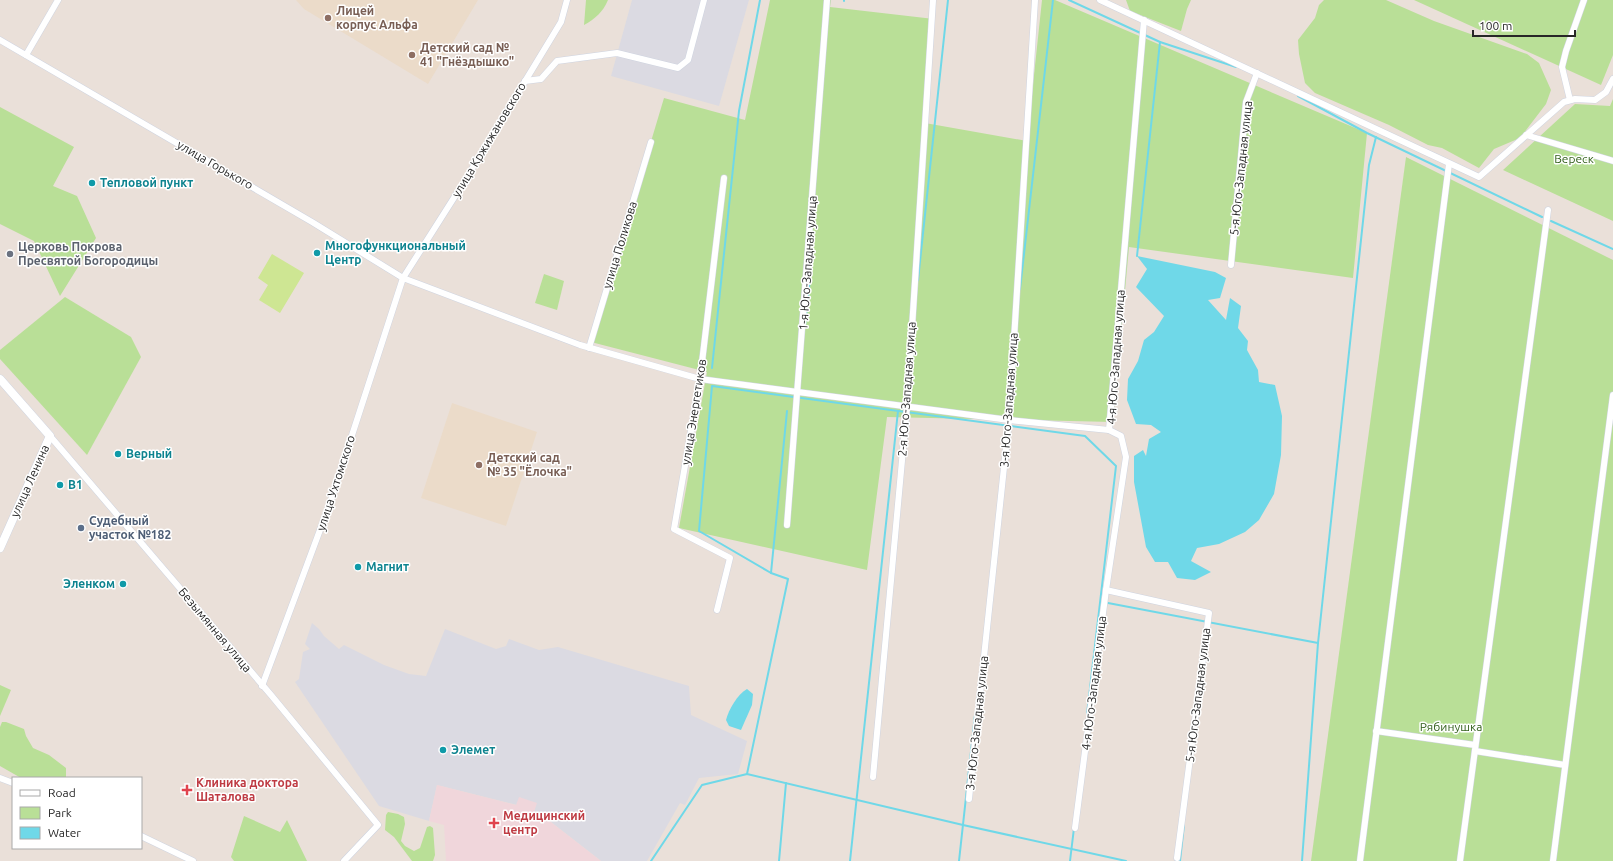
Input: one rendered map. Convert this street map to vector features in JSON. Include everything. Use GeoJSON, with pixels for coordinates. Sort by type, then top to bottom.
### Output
{"type":"FeatureCollection","features":[{"type":"Feature","properties":{"kind":"street"},"geometry":{"type":"LineString","coordinates":[[26,55],[58,0]]}},
{"type":"Feature","properties":{"kind":"street","name":"улица Кржижановского"},"geometry":{"type":"LineString","coordinates":[[403,278],[466,182],[473,167],[561,22],[567,0]]}},
{"type":"Feature","properties":{"kind":"street"},"geometry":{"type":"LineString","coordinates":[[525,81],[541,79],[558,61],[617,53],[678,68],[688,60],[704,0]]}},
{"type":"Feature","properties":{"kind":"street","name":"1-я Юго-Западная улица"},"geometry":{"type":"LineString","coordinates":[[787,525],[828,0]]}},
{"type":"Feature","properties":{"kind":"street","name":"2-я Юго-Западная улица"},"geometry":{"type":"LineString","coordinates":[[873,777],[907,406],[933,0]]}},
{"type":"Feature","properties":{"kind":"street","name":"3-я Юго-Западная улица"},"geometry":{"type":"LineString","coordinates":[[969,799],[1009,420],[1035,0]]}},
{"type":"Feature","properties":{"kind":"street"},"geometry":{"type":"LineString","coordinates":[[1100,0],[1479,177],[1564,102],[1575,99],[1595,100],[1606,92],[1613,79]]}},
{"type":"Feature","properties":{"kind":"street"},"geometry":{"type":"LineString","coordinates":[[1570,100],[1562,67],[1584,0]]}},
{"type":"Feature","properties":{"kind":"street","name":"4-я Юго-Западная улица"},"geometry":{"type":"LineString","coordinates":[[1075,828],[1106,590],[1126,456],[1121,436],[1109,430],[1144,20]]}},
{"type":"Feature","properties":{"kind":"street","name":"улица Горького"},"geometry":{"type":"LineString","coordinates":[[0,40],[312,222],[403,278],[589,348],[700,379],[1009,420],[1109,430]]}},
{"type":"Feature","properties":{"kind":"street","name":"5-я Юго-Западная улица"},"geometry":{"type":"LineString","coordinates":[[1231,265],[1246,102],[1257,73]]}},
{"type":"Feature","properties":{"kind":"street"},"geometry":{"type":"LineString","coordinates":[[1526,135],[1613,161]]}},
{"type":"Feature","properties":{"kind":"street","name":"улица Поликова"},"geometry":{"type":"LineString","coordinates":[[589,348],[651,142]]}},
{"type":"Feature","properties":{"kind":"street"},"geometry":{"type":"LineString","coordinates":[[1360,861],[1449,164]]}},
{"type":"Feature","properties":{"kind":"street","name":"улица Энергетиков"},"geometry":{"type":"LineString","coordinates":[[717,610],[730,558],[674,529],[700,379],[724,178]]}},
{"type":"Feature","properties":{"kind":"street"},"geometry":{"type":"LineString","coordinates":[[1460,861],[1548,210]]}},
{"type":"Feature","properties":{"kind":"street","name":"улица Ухтомского"},"geometry":{"type":"LineString","coordinates":[[262,686],[330,503],[403,278]]}},
{"type":"Feature","properties":{"kind":"street"},"geometry":{"type":"LineString","coordinates":[[0,379],[50,436]]}},
{"type":"Feature","properties":{"kind":"street"},"geometry":{"type":"LineString","coordinates":[[1553,861],[1613,395]]}},
{"type":"Feature","properties":{"kind":"street","name":"Безымянная улица"},"geometry":{"type":"LineString","coordinates":[[50,436],[378,825],[344,861]]}},
{"type":"Feature","properties":{"kind":"street","name":"улица Ленина"},"geometry":{"type":"LineString","coordinates":[[0,548],[50,436]]}},
{"type":"Feature","properties":{"kind":"street","name":"5-я Юго-Западная улица"},"geometry":{"type":"LineString","coordinates":[[1106,590],[1209,613],[1177,858]]}},
{"type":"Feature","properties":{"kind":"street"},"geometry":{"type":"LineString","coordinates":[[1376,731],[1566,765]]}},
{"type":"Feature","properties":{"kind":"street"},"geometry":{"type":"LineString","coordinates":[[0,778],[12,783]]}},
{"type":"Feature","properties":{"kind":"street"},"geometry":{"type":"LineString","coordinates":[[142,836],[193,861]]}},
{"type":"Feature","properties":{"kind":"shaded area","name":"Детский сад № 41 \"Гнёздышко\""},"geometry":{"type":"Polygon","coordinates":[[[296,0],[478,0],[428,84],[304,9],[296,0]]]}},
{"type":"Feature","properties":{"kind":"shaded area"},"geometry":{"type":"Polygon","coordinates":[[[632,0],[749,0],[719,106],[611,76],[632,0]]]}},
{"type":"Feature","properties":{"kind":"shaded area","name":"Детский сад № 35 \"Ёлочка\""},"geometry":{"type":"Polygon","coordinates":[[[452,403],[537,432],[506,526],[421,498],[452,403]]]}},
{"type":"Feature","properties":{"kind":"shaded area"},"geometry":{"type":"Polygon","coordinates":[[[312,623],[339,649],[344,645],[384,665],[409,674],[426,676],[445,629],[496,649],[506,646],[509,639],[539,650],[558,647],[689,686],[691,715],[747,741],[738,774],[699,778],[685,805],[680,803],[647,861],[601,861],[547,819],[532,815],[520,797],[517,805],[437,785],[429,821],[379,806],[295,682],[299,679],[303,652],[310,649],[305,644],[312,623]]]}},
{"type":"Feature","properties":{"kind":"shaded area","name":"Медицинский центр"},"geometry":{"type":"Polygon","coordinates":[[[437,785],[516,805],[519,797],[537,803],[533,815],[547,819],[601,861],[446,861],[444,825],[429,821],[437,785]]]}},
{"type":"Feature","properties":{"kind":"green space"},"geometry":{"type":"Polygon","coordinates":[[[586,0],[608,0],[598,15],[584,25],[586,0]]]}},
{"type":"Feature","properties":{"kind":"green space"},"geometry":{"type":"Polygon","coordinates":[[[770,0],[831,0],[830,7],[934,19],[925,123],[1027,141],[1042,0],[1055,0],[1367,133],[1353,278],[1129,247],[1113,422],[887,417],[867,570],[679,528],[707,372],[591,342],[664,98],[745,120],[770,0]]]}},
{"type":"Feature","properties":{"kind":"green space"},"geometry":{"type":"Polygon","coordinates":[[[1126,0],[1191,0],[1181,31],[1130,11],[1126,0]]]}},
{"type":"Feature","properties":{"kind":"green space"},"geometry":{"type":"Polygon","coordinates":[[[1324,0],[1386,0],[1434,21],[1527,54],[1539,63],[1551,90],[1546,104],[1520,138],[1494,149],[1479,168],[1442,148],[1428,145],[1389,125],[1315,93],[1305,83],[1299,54],[1298,40],[1315,18],[1319,5],[1324,0]]]}},
{"type":"Feature","properties":{"kind":"green space"},"geometry":{"type":"Polygon","coordinates":[[[1414,0],[1613,0],[1613,55],[1601,85],[1414,0]]]}},
{"type":"Feature","properties":{"kind":"green space","name":"Вереск"},"geometry":{"type":"Polygon","coordinates":[[[1613,99],[1613,221],[1503,170],[1575,104],[1610,106],[1613,99]]]}},
{"type":"Feature","properties":{"kind":"green space"},"geometry":{"type":"Polygon","coordinates":[[[0,107],[74,147],[53,186],[77,196],[96,238],[60,296],[34,241],[0,224],[0,107]]]}},
{"type":"Feature","properties":{"kind":"green space","name":"Рябинушка"},"geometry":{"type":"Polygon","coordinates":[[[1406,157],[1613,260],[1613,861],[1311,861],[1406,157]]]}},
{"type":"Feature","properties":{"kind":"green space"},"geometry":{"type":"Polygon","coordinates":[[[272,254],[304,273],[280,313],[259,300],[268,285],[258,278],[272,254]]]}},
{"type":"Feature","properties":{"kind":"green space"},"geometry":{"type":"Polygon","coordinates":[[[544,274],[564,281],[557,310],[535,303],[544,274]]]}},
{"type":"Feature","properties":{"kind":"green space"},"geometry":{"type":"Polygon","coordinates":[[[65,297],[131,337],[141,357],[87,455],[0,359],[0,350],[65,297]]]}},
{"type":"Feature","properties":{"kind":"green space"},"geometry":{"type":"Polygon","coordinates":[[[0,685],[11,690],[0,716],[0,685]]]}},
{"type":"Feature","properties":{"kind":"green space"},"geometry":{"type":"Polygon","coordinates":[[[2,722],[6,722],[24,729],[33,748],[49,755],[66,768],[66,777],[19,777],[0,766],[0,727],[2,722]]]}},
{"type":"Feature","properties":{"kind":"green space"},"geometry":{"type":"Polygon","coordinates":[[[388,812],[404,817],[405,824],[401,841],[405,846],[414,851],[420,848],[427,827],[430,826],[433,828],[435,855],[433,861],[412,861],[394,837],[385,830],[386,815],[388,812]]]}},
{"type":"Feature","properties":{"kind":"green space"},"geometry":{"type":"Polygon","coordinates":[[[244,816],[280,832],[287,820],[307,861],[234,861],[231,857],[244,816]]]}},
{"type":"Feature","properties":{"kind":"water"},"geometry":{"type":"Polygon","coordinates":[[[1137,256],[1215,272],[1226,278],[1220,298],[1208,300],[1226,320],[1230,298],[1241,306],[1238,328],[1248,341],[1247,350],[1258,370],[1259,382],[1275,385],[1282,416],[1281,455],[1274,494],[1259,520],[1245,532],[1219,544],[1197,548],[1191,561],[1211,572],[1195,580],[1177,578],[1168,562],[1155,562],[1146,547],[1134,482],[1134,456],[1143,450],[1146,456],[1149,439],[1161,432],[1151,425],[1136,424],[1127,400],[1128,379],[1138,361],[1144,340],[1154,332],[1164,316],[1136,287],[1147,269],[1137,256]]]}},
{"type":"Feature","properties":{"kind":"water"},"geometry":{"type":"Polygon","coordinates":[[[747,689],[753,694],[752,705],[741,730],[729,726],[726,720],[734,703],[747,689]]]}},
{"type":"Feature","properties":{"kind":"waterway"},"geometry":{"type":"LineString","coordinates":[[712,368],[739,111],[760,0]]}},
{"type":"Feature","properties":{"kind":"waterway"},"geometry":{"type":"LineString","coordinates":[[918,280],[948,0]]}},
{"type":"Feature","properties":{"kind":"waterway"},"geometry":{"type":"LineString","coordinates":[[1020,289],[1053,0]]}},
{"type":"Feature","properties":{"kind":"waterway"},"geometry":{"type":"LineString","coordinates":[[1069,0],[1160,42],[1236,67]]}},
{"type":"Feature","properties":{"kind":"waterway"},"geometry":{"type":"LineString","coordinates":[[1137,256],[1160,42]]}},
{"type":"Feature","properties":{"kind":"waterway"},"geometry":{"type":"LineString","coordinates":[[1298,96],[1367,133],[1542,217]]}},
{"type":"Feature","properties":{"kind":"waterway"},"geometry":{"type":"LineString","coordinates":[[1302,861],[1318,643],[1369,165],[1376,137]]}},
{"type":"Feature","properties":{"kind":"waterway"},"geometry":{"type":"LineString","coordinates":[[1551,221],[1613,249]]}},
{"type":"Feature","properties":{"kind":"waterway"},"geometry":{"type":"LineString","coordinates":[[805,326],[810,278]]}},
{"type":"Feature","properties":{"kind":"waterway"},"geometry":{"type":"LineString","coordinates":[[747,774],[788,579],[771,573],[699,531],[712,386],[1085,436],[1116,466],[1087,714]]}},
{"type":"Feature","properties":{"kind":"waterway"},"geometry":{"type":"LineString","coordinates":[[771,573],[787,411]]}},
{"type":"Feature","properties":{"kind":"waterway"},"geometry":{"type":"LineString","coordinates":[[850,861],[898,411]]}},
{"type":"Feature","properties":{"kind":"waterway"},"geometry":{"type":"LineString","coordinates":[[1108,603],[1318,643]]}},
{"type":"Feature","properties":{"kind":"waterway"},"geometry":{"type":"LineString","coordinates":[[959,861],[975,715]]}},
{"type":"Feature","properties":{"kind":"waterway"},"geometry":{"type":"LineString","coordinates":[[651,861],[702,785],[747,774],[963,825],[1126,861]]}},
{"type":"Feature","properties":{"kind":"waterway"},"geometry":{"type":"LineString","coordinates":[[779,861],[786,783]]}},
{"type":"Feature","properties":{"kind":"waterway"},"geometry":{"type":"LineString","coordinates":[[1180,861],[1184,825]]}},
{"type":"Feature","properties":{"kind":"waterway"},"geometry":{"type":"LineString","coordinates":[[1070,861],[1074,828]]}},
{"type":"Feature","properties":{"kind":"place","name":"Лицей корпус Альфа"},"geometry":{"type":"Point","coordinates":[328,18]}},
{"type":"Feature","properties":{"kind":"place","name":"Детский сад № 41 \"Гнёздышко\""},"geometry":{"type":"Point","coordinates":[412,55]}},
{"type":"Feature","properties":{"kind":"place","name":"Тепловой пункт"},"geometry":{"type":"Point","coordinates":[92,183]}},
{"type":"Feature","properties":{"kind":"place","name":"Многофункциональный Центр"},"geometry":{"type":"Point","coordinates":[317,253]}},
{"type":"Feature","properties":{"kind":"place","name":"Церковь Покрова Пресвятой Богородицы"},"geometry":{"type":"Point","coordinates":[10,254]}},
{"type":"Feature","properties":{"kind":"place","name":"Верный"},"geometry":{"type":"Point","coordinates":[118,454]}},
{"type":"Feature","properties":{"kind":"place","name":"Детский сад № 35 \"Ёлочка\""},"geometry":{"type":"Point","coordinates":[479,465]}},
{"type":"Feature","properties":{"kind":"place","name":"B1"},"geometry":{"type":"Point","coordinates":[60,485]}},
{"type":"Feature","properties":{"kind":"place","name":"Судебный участок №182"},"geometry":{"type":"Point","coordinates":[81,528]}},
{"type":"Feature","properties":{"kind":"place","name":"Магнит"},"geometry":{"type":"Point","coordinates":[358,567]}},
{"type":"Feature","properties":{"kind":"place","name":"Эленком"},"geometry":{"type":"Point","coordinates":[123,584]}},
{"type":"Feature","properties":{"kind":"place","name":"Элемет"},"geometry":{"type":"Point","coordinates":[443,750]}},
{"type":"Feature","properties":{"kind":"place","name":"Клиника доктора Шаталова"},"geometry":{"type":"Point","coordinates":[187,790]}},
{"type":"Feature","properties":{"kind":"place","name":"Медицинский центр"},"geometry":{"type":"Point","coordinates":[494,823]}}]}
